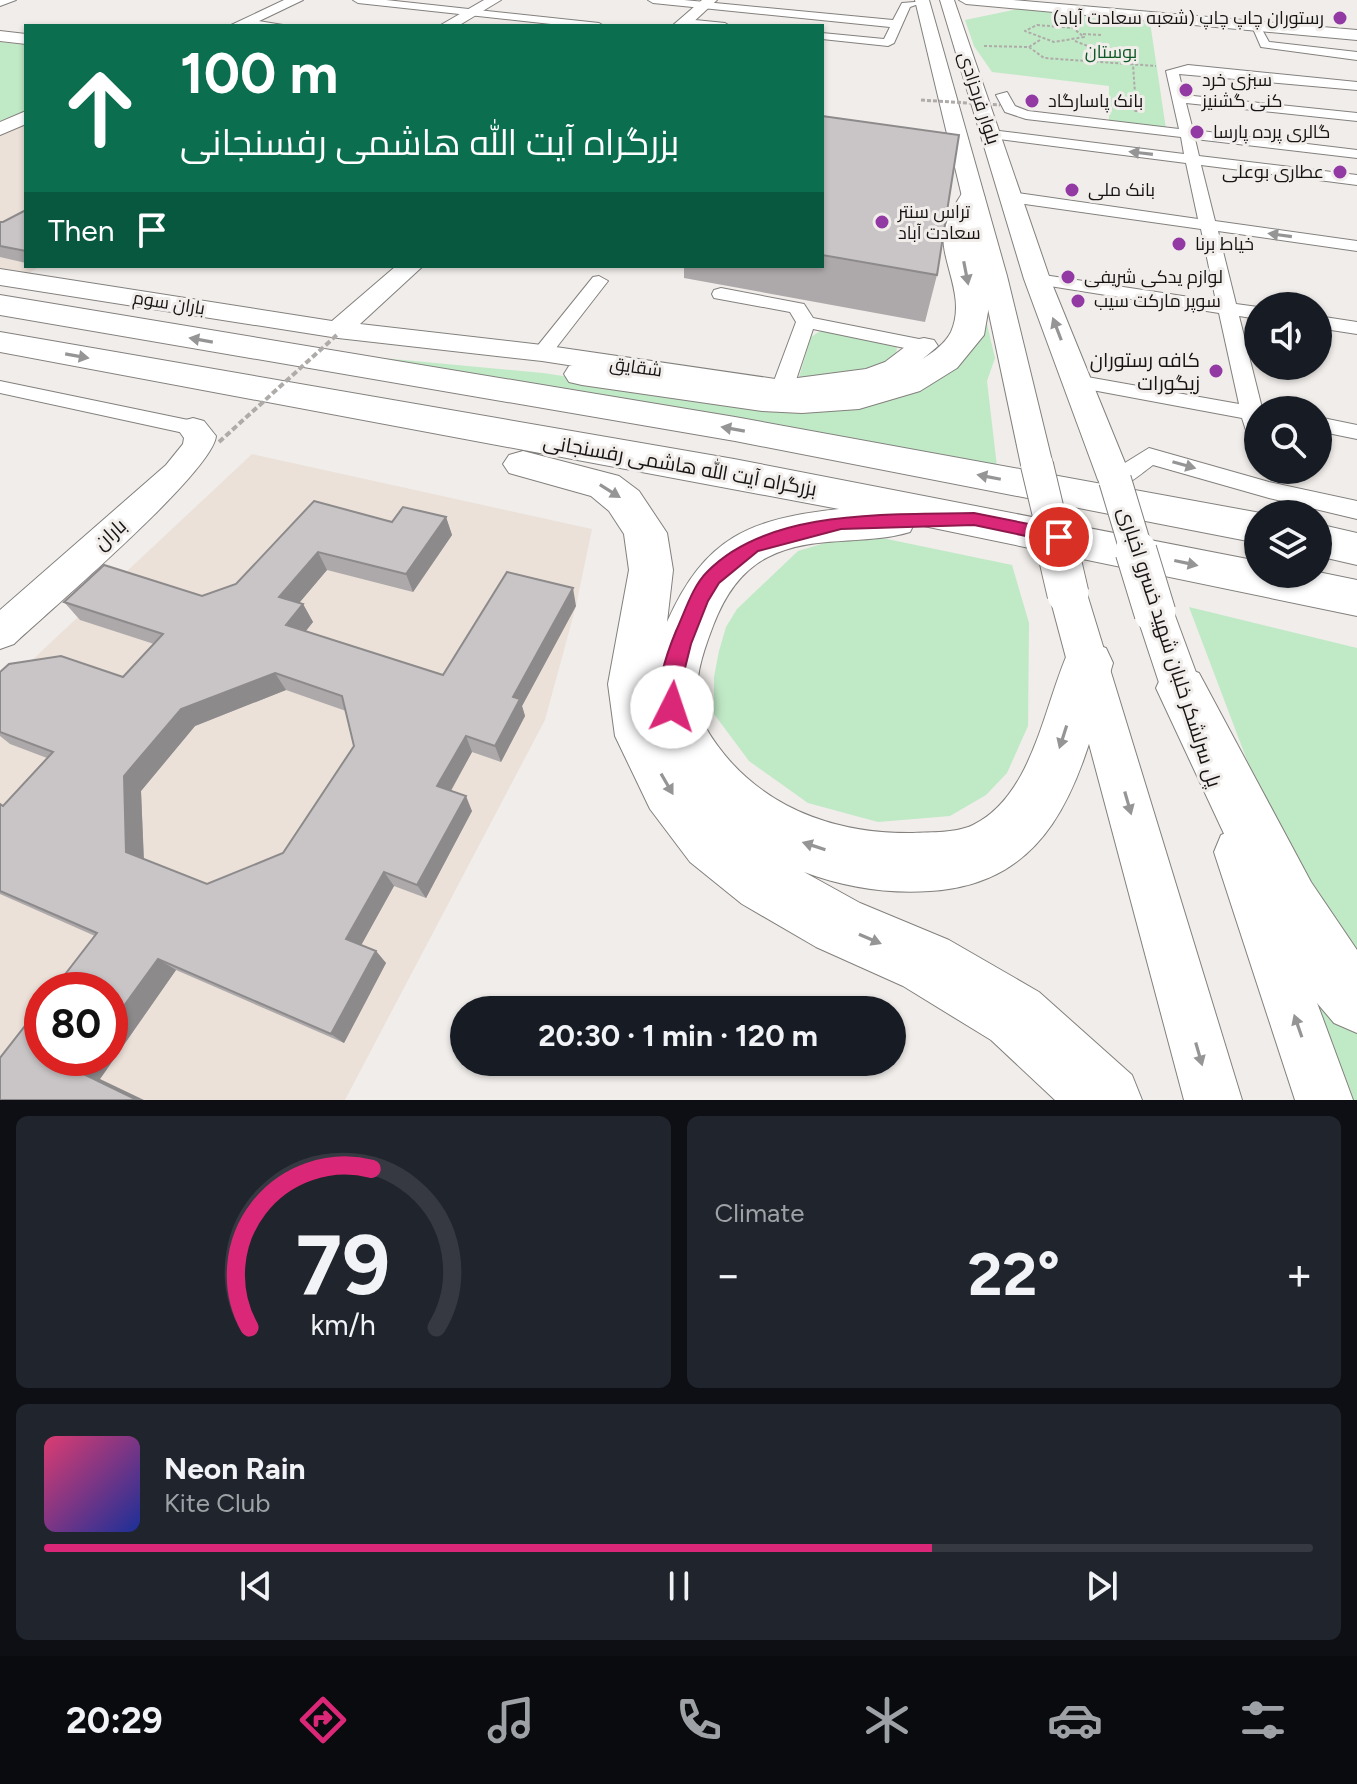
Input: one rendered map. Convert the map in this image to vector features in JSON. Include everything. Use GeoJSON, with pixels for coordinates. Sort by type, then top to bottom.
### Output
{"type":"FeatureCollection","features":[{"type":"Feature","properties":{"kind":"highway"},"geometry":{"type":"LineString","coordinates":[[961,176],[958,232],[973,306],[967,335],[957,349],[927,373],[885,391],[859,398],[802,402],[762,400],[543,368],[342,350],[228,364],[237,400],[572,475],[605,486],[624,501],[645,533],[651,570],[633,684],[642,736],[670,790],[711,842],[763,883],[838,925],[926,963],[1015,1016],[1107,1100]]}},
{"type":"Feature","properties":{"kind":"highway","name":"بزرگراه آیت الله هاشمی رفسنجانی"},"geometry":{"type":"LineString","coordinates":[[0,305],[228,364],[734,473],[1357,598]]}},
{"type":"Feature","properties":{"kind":"highway","name":"بزرگراه آیت الله هاشمی رفسنجانی"},"geometry":{"type":"LineString","coordinates":[[0,342],[228,364],[735,429],[1244,524]]}},
{"type":"Feature","properties":{"kind":"highway"},"geometry":{"type":"LineString","coordinates":[[974,519],[841,522],[805,530],[752,546],[712,578],[681,644],[673,672],[672,707],[694,759],[718,793],[758,823],[809,845],[858,859],[901,863],[941,860],[992,847],[1021,821],[1042,794],[1088,663]]}},
{"type":"Feature","properties":{"kind":"highway"},"geometry":{"type":"LineString","coordinates":[[1332,543],[1357,549]]}},
{"type":"Feature","properties":{"kind":"highway"},"geometry":{"type":"LineString","coordinates":[[1231,572],[1357,614]]}},
{"type":"Feature","properties":{"kind":"highway"},"geometry":{"type":"LineString","coordinates":[[1181,688],[1289,904],[1334,973],[1357,1000]]}},
{"type":"Feature","properties":{"kind":"main road"},"geometry":{"type":"LineString","coordinates":[[242,24],[296,0]]}},
{"type":"Feature","properties":{"kind":"main road"},"geometry":{"type":"LineString","coordinates":[[451,24],[494,0]]}},
{"type":"Feature","properties":{"kind":"main road","name":"بلوار فرحزادی"},"geometry":{"type":"LineString","coordinates":[[922,0],[961,176]]}},
{"type":"Feature","properties":{"kind":"main road"},"geometry":{"type":"LineString","coordinates":[[966,0],[1128,4],[1357,28]]}},
{"type":"Feature","properties":{"kind":"main road"},"geometry":{"type":"LineString","coordinates":[[950,9],[980,9],[1030,2],[1357,35]]}},
{"type":"Feature","properties":{"kind":"main road"},"geometry":{"type":"LineString","coordinates":[[683,24],[707,3]]}},
{"type":"Feature","properties":{"kind":"main road","name":"بلوار فرحزادی"},"geometry":{"type":"LineString","coordinates":[[950,9],[968,46],[1010,197]]}},
{"type":"Feature","properties":{"kind":"main road"},"geometry":{"type":"LineString","coordinates":[[0,36],[24,39]]}},
{"type":"Feature","properties":{"kind":"main road"},"geometry":{"type":"LineString","coordinates":[[934,44],[947,42],[968,46]]}},
{"type":"Feature","properties":{"kind":"main road"},"geometry":{"type":"LineString","coordinates":[[0,129],[24,118]]}},
{"type":"Feature","properties":{"kind":"main road"},"geometry":{"type":"LineString","coordinates":[[961,176],[994,276],[1068,594],[1213,1100]]}},
{"type":"Feature","properties":{"kind":"main road","name":"پل سرلشکر خلبان شهید خسرو اخباری"},"geometry":{"type":"LineString","coordinates":[[1010,197],[1037,279],[1115,480],[1155,613],[1324,1100]]}},
{"type":"Feature","properties":{"kind":"main road"},"geometry":{"type":"LineString","coordinates":[[339,332],[409,268]]}},
{"type":"Feature","properties":{"kind":"main road","name":"باران سوم"},"geometry":{"type":"LineString","coordinates":[[0,277],[339,332]]}},
{"type":"Feature","properties":{"kind":"main road","name":"شقایق"},"geometry":{"type":"LineString","coordinates":[[339,332],[542,353],[782,389],[872,377],[895,368],[924,346]]}},
{"type":"Feature","properties":{"kind":"main road","name":"باران"},"geometry":{"type":"LineString","coordinates":[[3,627],[184,467],[199,446],[200,436],[206,435]]}},
{"type":"Feature","properties":{"kind":"street"},"geometry":{"type":"LineString","coordinates":[[0,3],[11,0]]}},
{"type":"Feature","properties":{"kind":"street"},"geometry":{"type":"LineString","coordinates":[[358,0],[581,24]]}},
{"type":"Feature","properties":{"kind":"street"},"geometry":{"type":"LineString","coordinates":[[653,0],[897,24]]}},
{"type":"Feature","properties":{"kind":"street"},"geometry":{"type":"LineString","coordinates":[[824,36],[888,43],[906,5],[922,0]]}},
{"type":"Feature","properties":{"kind":"street"},"geometry":{"type":"LineString","coordinates":[[1255,26],[1263,44],[1270,47],[1357,56]]}},
{"type":"Feature","properties":{"kind":"street"},"geometry":{"type":"LineString","coordinates":[[1250,396],[1172,71],[1188,69],[1357,86]]}},
{"type":"Feature","properties":{"kind":"street"},"geometry":{"type":"LineString","coordinates":[[1177,98],[1357,117]]}},
{"type":"Feature","properties":{"kind":"street"},"geometry":{"type":"LineString","coordinates":[[1001,100],[1010,109],[1026,115],[1357,154]]}},
{"type":"Feature","properties":{"kind":"street"},"geometry":{"type":"LineString","coordinates":[[991,134],[1357,180]]}},
{"type":"Feature","properties":{"kind":"street"},"geometry":{"type":"LineString","coordinates":[[1010,197],[1357,246]]}},
{"type":"Feature","properties":{"kind":"street"},"geometry":{"type":"LineString","coordinates":[[1037,279],[1244,311]]}},
{"type":"Feature","properties":{"kind":"street"},"geometry":{"type":"LineString","coordinates":[[542,353],[599,281]]}},
{"type":"Feature","properties":{"kind":"street"},"geometry":{"type":"LineString","coordinates":[[721,294],[797,308],[806,322],[924,346]]}},
{"type":"Feature","properties":{"kind":"street"},"geometry":{"type":"LineString","coordinates":[[782,389],[806,322]]}},
{"type":"Feature","properties":{"kind":"street"},"geometry":{"type":"LineString","coordinates":[[1332,324],[1357,328]]}},
{"type":"Feature","properties":{"kind":"street"},"geometry":{"type":"LineString","coordinates":[[1076,381],[1244,411]]}},
{"type":"Feature","properties":{"kind":"street"},"geometry":{"type":"LineString","coordinates":[[0,387],[206,435]]}},
{"type":"Feature","properties":{"kind":"street"},"geometry":{"type":"LineString","coordinates":[[1332,427],[1357,432]]}},
{"type":"Feature","properties":{"kind":"street"},"geometry":{"type":"LineString","coordinates":[[1115,480],[1149,456],[1244,475]]}},
{"type":"Feature","properties":{"kind":"street"},"geometry":{"type":"LineString","coordinates":[[1279,484],[1357,510]]}},
{"type":"Feature","properties":{"kind":"path"},"geometry":{"type":"LineString","coordinates":[[1075,41],[1084,37],[1073,28],[1045,24],[1026,28],[1028,34],[1041,39],[1075,41],[1133,64]]}},
{"type":"Feature","properties":{"kind":"path"},"geometry":{"type":"LineString","coordinates":[[968,46],[1029,47],[1041,39]]}},
{"type":"Feature","properties":{"kind":"path"},"geometry":{"type":"LineString","coordinates":[[1029,47],[1044,58],[1133,64]]}},
{"type":"Feature","properties":{"kind":"path"},"geometry":{"type":"LineString","coordinates":[[1133,64],[1137,129]]}},
{"type":"Feature","properties":{"kind":"path"},"geometry":{"type":"LineString","coordinates":[[921,100],[1001,100]]}},
{"type":"Feature","properties":{"kind":"path"},"geometry":{"type":"LineString","coordinates":[[206,435],[339,332]]}},
{"type":"Feature","properties":{"kind":"shaded area"},"geometry":{"type":"Polygon","coordinates":[[[24,125],[24,268],[38,268],[29,273],[0,268],[0,136],[24,125]]]}},
{"type":"Feature","properties":{"kind":"shaded area"},"geometry":{"type":"Polygon","coordinates":[[[252,454],[592,529],[576,606],[545,720],[345,1100],[0,1100],[0,690],[252,454]]]}},
{"type":"Feature","properties":{"kind":"green space","name":"بوستان"},"geometry":{"type":"Polygon","coordinates":[[[1018,9],[1150,22],[1166,129],[1109,122],[1109,86],[992,72],[974,46],[965,20],[1018,9]]]}},
{"type":"Feature","properties":{"kind":"green space"},"geometry":{"type":"Polygon","coordinates":[[[0,42],[24,45],[24,113],[0,124],[0,42]]]}},
{"type":"Feature","properties":{"kind":"green space"},"geometry":{"type":"Polygon","coordinates":[[[973,265],[995,358],[987,381],[997,467],[340,354],[543,373],[758,405],[946,368],[973,265]]]}},
{"type":"Feature","properties":{"kind":"green space"},"geometry":{"type":"Polygon","coordinates":[[[822,330],[897,344],[896,360],[848,376],[823,379],[799,377],[811,337],[822,330]]]}},
{"type":"Feature","properties":{"kind":"green space"},"geometry":{"type":"Polygon","coordinates":[[[858,533],[1012,565],[1029,623],[1028,726],[1007,773],[986,795],[950,816],[878,822],[808,803],[749,761],[714,714],[714,677],[719,651],[726,627],[737,609],[798,551],[858,533]]]}},
{"type":"Feature","properties":{"kind":"green space"},"geometry":{"type":"Polygon","coordinates":[[[1189,607],[1357,648],[1357,976],[1290,874],[1189,607]]]}},
{"type":"Feature","properties":{"kind":"green space"},"geometry":{"type":"Polygon","coordinates":[[[1305,970],[1357,1032],[1357,1100],[1351,1100],[1305,970]]]}},
{"type":"Feature","properties":{"kind":"building"},"geometry":{"type":"Polygon","coordinates":[[[824,116],[959,135],[937,275],[824,255],[824,116]]]}},
{"type":"Feature","properties":{"kind":"building"},"geometry":{"type":"Polygon","coordinates":[[[24,211],[24,251],[0,246],[0,222],[24,211]]]}},
{"type":"Feature","properties":{"kind":"building"},"geometry":{"type":"Polygon","coordinates":[[[314,501],[392,522],[403,507],[446,517],[406,574],[318,552],[279,597],[303,604],[286,625],[443,675],[507,572],[573,588],[513,697],[520,699],[495,746],[466,736],[437,786],[466,796],[417,885],[384,872],[346,939],[376,951],[331,1034],[158,959],[128,1000],[128,972],[67,972],[97,933],[0,891],[0,804],[3,806],[53,752],[0,732],[0,672],[9,664],[61,656],[123,677],[163,634],[64,602],[104,565],[202,596],[236,584],[314,501]],[[275,673],[181,709],[124,776],[126,852],[207,884],[283,853],[354,746],[342,696],[275,673]]]}},
{"type":"Feature","properties":{"kind":"building"},"geometry":{"type":"Polygon","coordinates":[[[24,1027],[24,1076],[87,1076],[137,1100],[0,1100],[0,1058],[24,1027]]]}},
{"type":"Feature","properties":{"kind":"place","name":"رستوران چاپ چاپ (شعبه سعادت آباد)"},"geometry":{"type":"Point","coordinates":[1340,18]}},
{"type":"Feature","properties":{"kind":"place","name":"سبزی خرد کنی گشنیز"},"geometry":{"type":"Point","coordinates":[1186,90]}},
{"type":"Feature","properties":{"kind":"place","name":"بانک پاسارگاد"},"geometry":{"type":"Point","coordinates":[1032,101]}},
{"type":"Feature","properties":{"kind":"place","name":"گالری پرده پارسا"},"geometry":{"type":"Point","coordinates":[1197,132]}},
{"type":"Feature","properties":{"kind":"place","name":"عطاری بوعلی"},"geometry":{"type":"Point","coordinates":[1340,172]}},
{"type":"Feature","properties":{"kind":"place","name":"بانک ملی"},"geometry":{"type":"Point","coordinates":[1072,190]}},
{"type":"Feature","properties":{"kind":"place","name":"تراس سنتر سعادت آباد"},"geometry":{"type":"Point","coordinates":[882,222]}},
{"type":"Feature","properties":{"kind":"place","name":"خیاط برنا"},"geometry":{"type":"Point","coordinates":[1179,244]}},
{"type":"Feature","properties":{"kind":"place","name":"لوازم یدکی شریفی"},"geometry":{"type":"Point","coordinates":[1068,277]}},
{"type":"Feature","properties":{"kind":"place","name":"سوپر مارکت سیب"},"geometry":{"type":"Point","coordinates":[1078,301]}},
{"type":"Feature","properties":{"kind":"place","name":"کافه رستوران زیگورات"},"geometry":{"type":"Point","coordinates":[1216,371]}},
{"type":"Feature","properties":{"kind":"route"},"geometry":{"type":"LineString","coordinates":[[672,707],[673,672],[699,600],[712,578],[752,546],[841,522],[974,519],[1059,537]]}}]}
